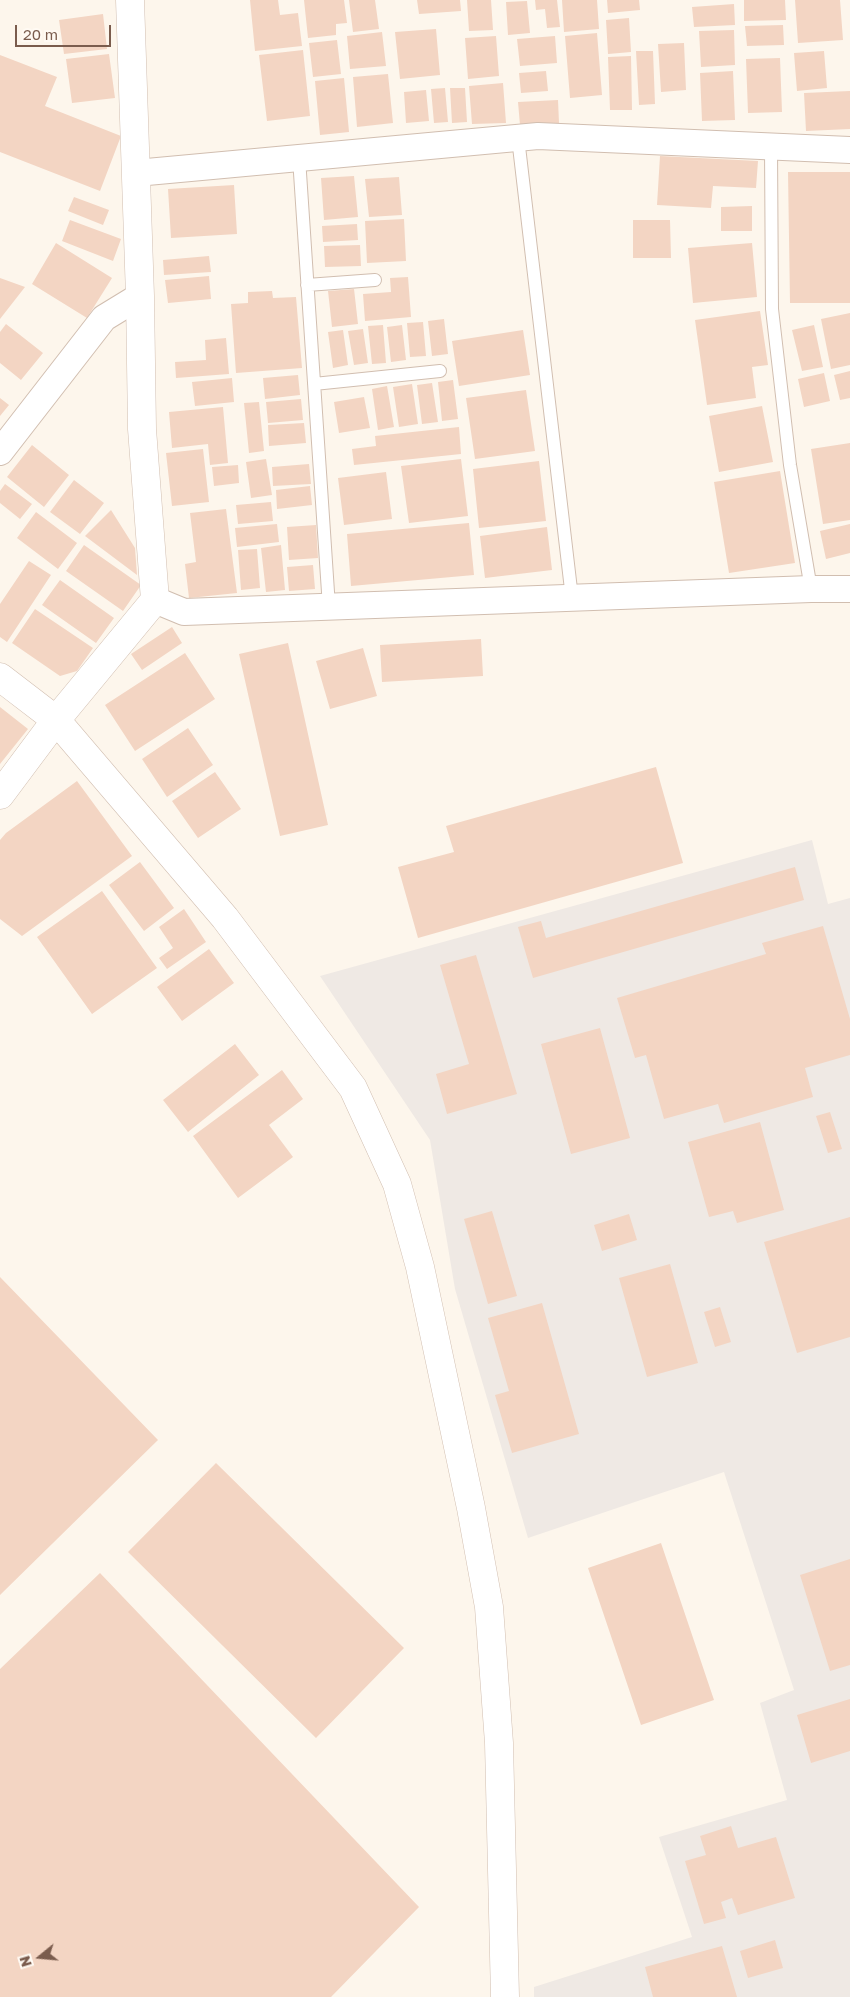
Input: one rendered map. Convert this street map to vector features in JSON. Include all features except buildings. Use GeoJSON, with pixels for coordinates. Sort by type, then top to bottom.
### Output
{"type":"FeatureCollection","features":[{"type":"Feature","properties":{"kind":"street"},"geometry":{"type":"LineString","coordinates":[[0,794],[56,720],[155,600],[142,429],[140,296],[130,0]]}},
{"type":"Feature","properties":{"kind":"street"},"geometry":{"type":"LineString","coordinates":[[136,173],[538,136],[771,148],[850,150]]}},
{"type":"Feature","properties":{"kind":"street"},"geometry":{"type":"LineString","coordinates":[[0,452],[104,318],[140,296]]}},
{"type":"Feature","properties":{"kind":"street"},"geometry":{"type":"LineString","coordinates":[[155,600],[184,612],[811,588],[850,590]]}},
{"type":"Feature","properties":{"kind":"street"},"geometry":{"type":"LineString","coordinates":[[0,677],[56,720],[225,918],[353,1088],[397,1184],[420,1267],[471,1508],[489,1607],[499,1743],[505,1997]]}},
{"type":"Feature","properties":{"kind":"lane"},"geometry":{"type":"LineString","coordinates":[[518,138],[572,598]]}},
{"type":"Feature","properties":{"kind":"lane"},"geometry":{"type":"LineString","coordinates":[[771,148],[772,308],[790,466],[811,588]]}},
{"type":"Feature","properties":{"kind":"lane"},"geometry":{"type":"LineString","coordinates":[[299,158],[329,607]]}},
{"type":"Feature","properties":{"kind":"lane"},"geometry":{"type":"LineString","coordinates":[[307,285],[375,280]]}},
{"type":"Feature","properties":{"kind":"lane"},"geometry":{"type":"LineString","coordinates":[[314,384],[440,371]]}},
{"type":"Feature","properties":{"kind":"shaded area"},"geometry":{"type":"Polygon","coordinates":[[[812,840],[828,904],[850,898],[850,1997],[534,1997],[534,1987],[692,1937],[659,1837],[787,1800],[760,1703],[794,1690],[724,1472],[528,1538],[455,1289],[430,1140],[320,976],[812,840]]]}}]}
